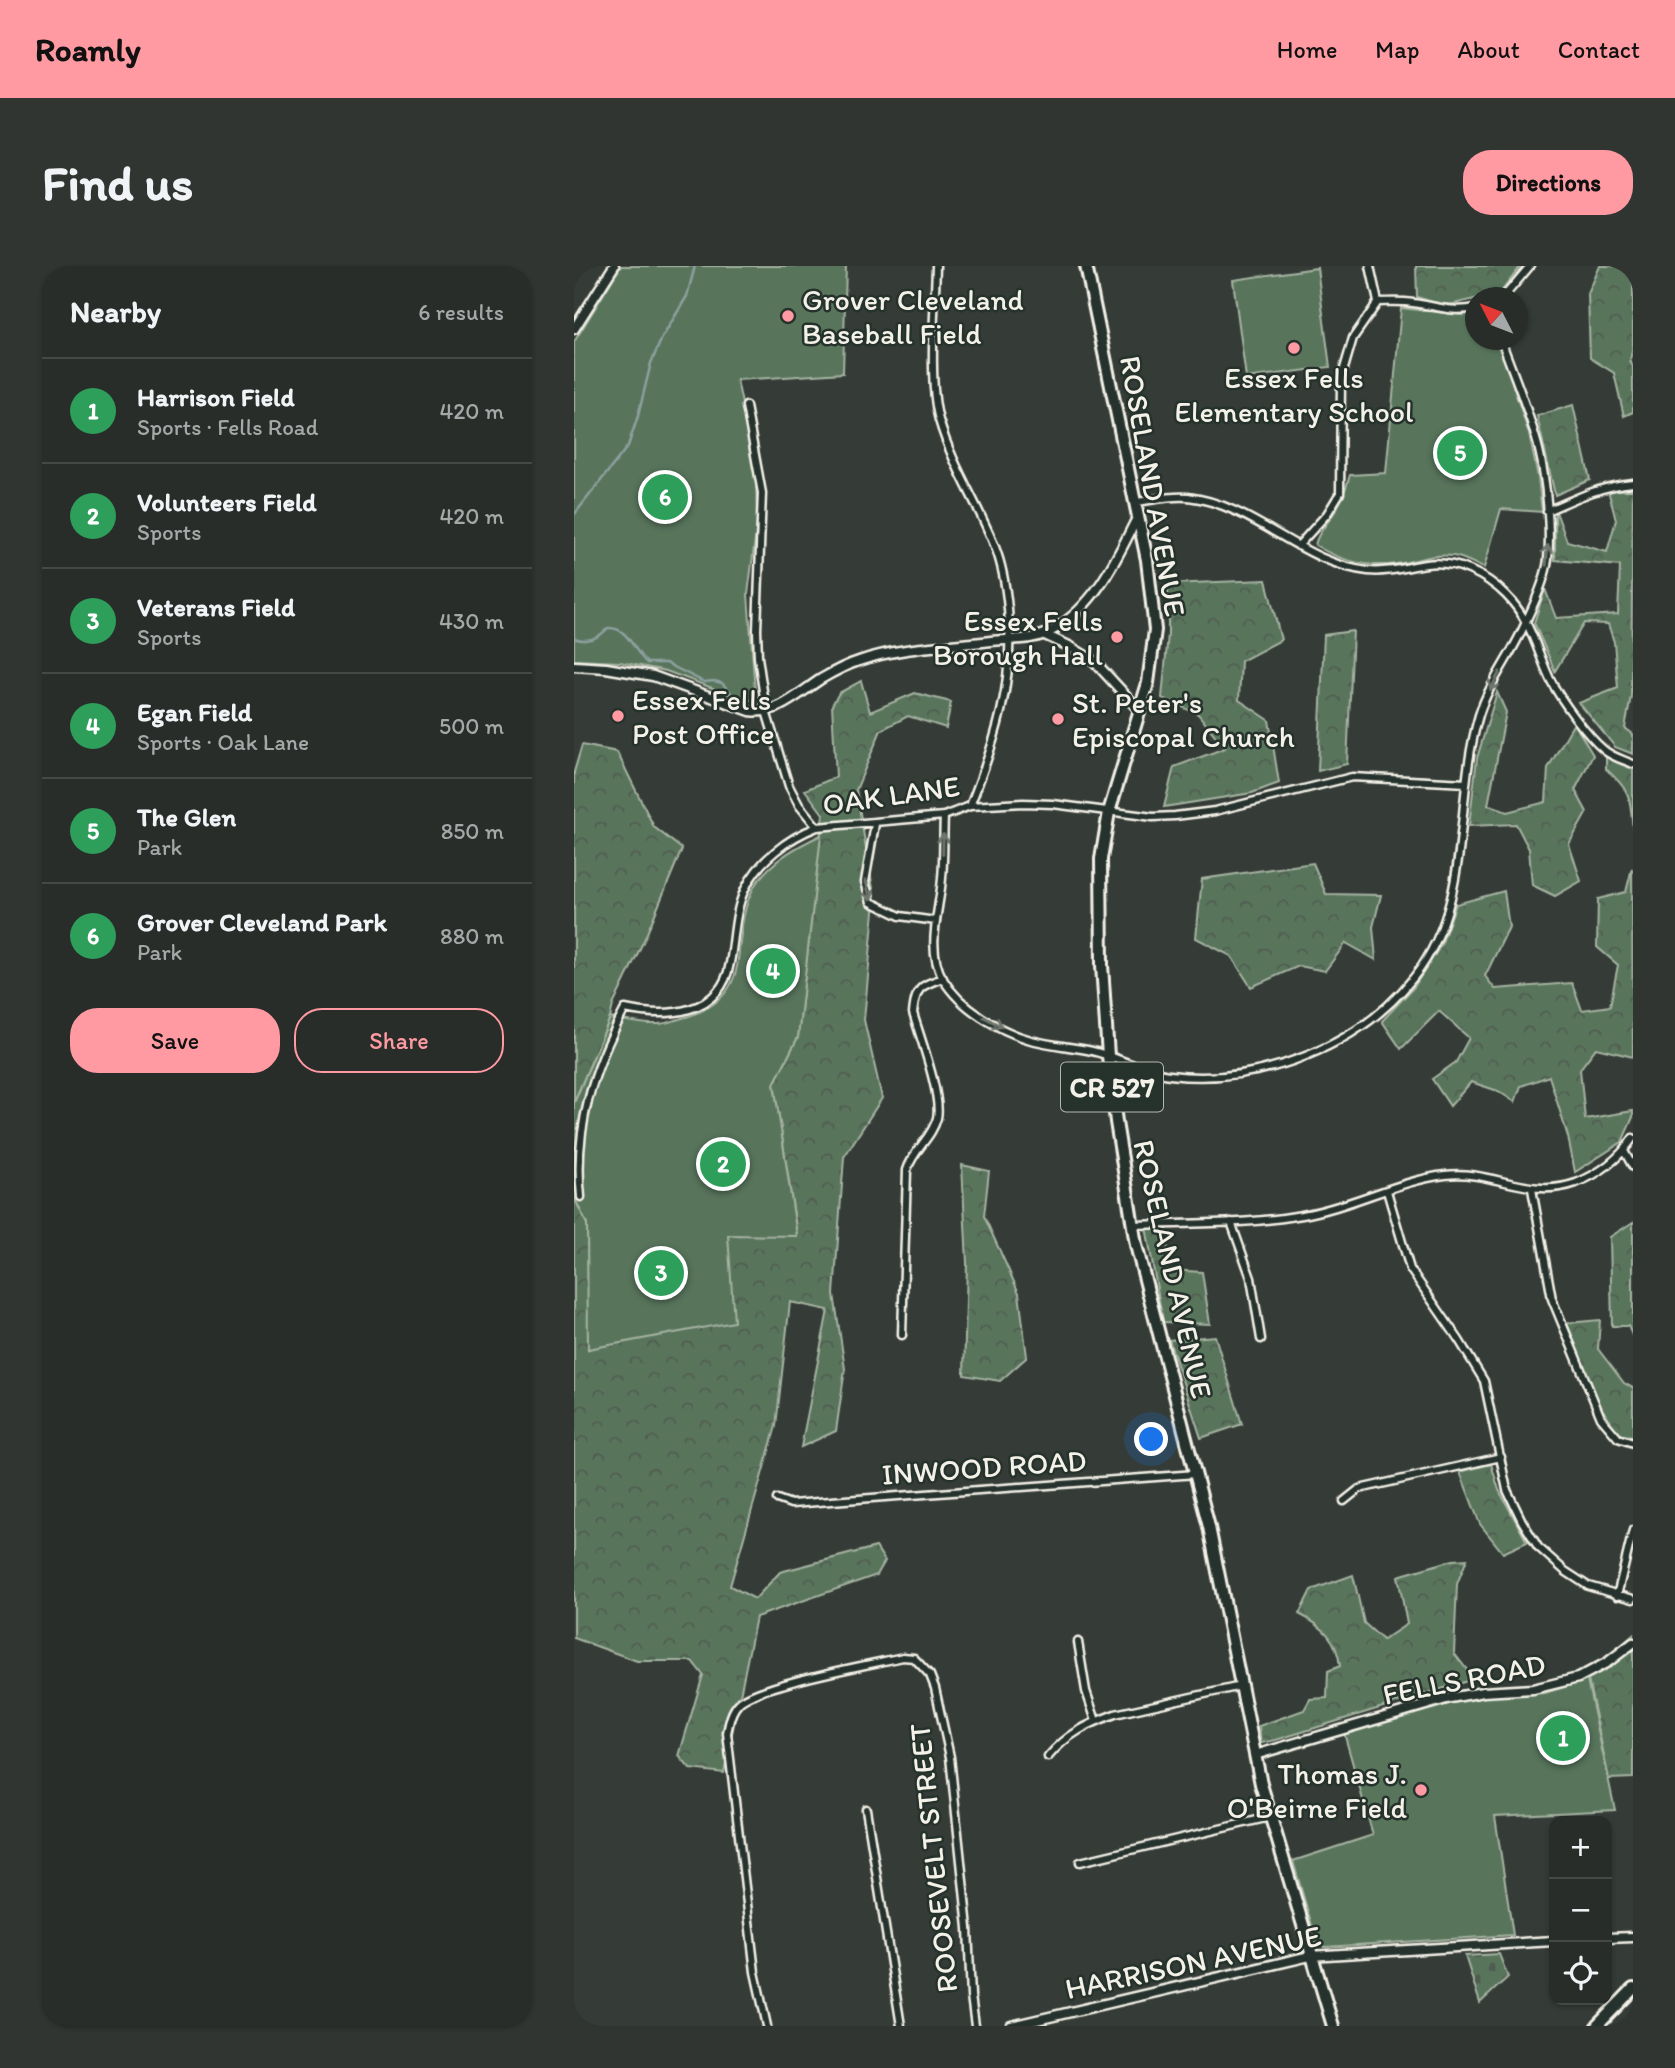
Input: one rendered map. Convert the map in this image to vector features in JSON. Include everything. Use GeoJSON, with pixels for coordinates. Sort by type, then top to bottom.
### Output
{"type":"FeatureCollection","features":[{"type":"Feature","properties":{"kind":"main road","name":"ROSELAND AVENUE"},"geometry":{"type":"LineString","coordinates":[[1086,266],[1147,560],[1155,630],[1152,664],[1108,812],[1101,859],[1102,965],[1108,1056],[1116,1122],[1136,1245],[1209,1527],[1255,1755],[1310,1956],[1333,2026]]}},
{"type":"Feature","properties":{"kind":"main road"},"geometry":{"type":"LineString","coordinates":[[1597,2026],[1633,1989]]}},
{"type":"Feature","properties":{"kind":"street"},"geometry":{"type":"LineString","coordinates":[[574,329],[614,266]]}},
{"type":"Feature","properties":{"kind":"street"},"geometry":{"type":"LineString","coordinates":[[936,266],[935,362],[938,418],[951,454],[996,548],[1004,576],[1009,640],[1006,694],[995,738],[970,806]]}},
{"type":"Feature","properties":{"kind":"street"},"geometry":{"type":"LineString","coordinates":[[1298,546],[1328,514],[1340,493],[1340,379],[1353,338],[1378,302],[1370,266]]}},
{"type":"Feature","properties":{"kind":"street"},"geometry":{"type":"LineString","coordinates":[[1512,287],[1530,266]]}},
{"type":"Feature","properties":{"kind":"street"},"geometry":{"type":"LineString","coordinates":[[1378,302],[1413,303],[1438,310],[1465,310]]}},
{"type":"Feature","properties":{"kind":"street"},"geometry":{"type":"LineString","coordinates":[[944,816],[943,878],[934,944],[937,963],[943,978],[962,1002],[1014,1033],[1031,1040],[1108,1056],[1167,1075],[1225,1076],[1259,1070],[1307,1055],[1346,1038],[1379,1014],[1413,980],[1443,928],[1458,872],[1469,750],[1481,710],[1527,620],[1548,562],[1547,512],[1539,451],[1504,350]]}},
{"type":"Feature","properties":{"kind":"street"},"geometry":{"type":"LineString","coordinates":[[746,406],[762,493],[757,630],[766,711],[789,786],[799,805],[817,827]]}},
{"type":"Feature","properties":{"kind":"street"},"geometry":{"type":"LineString","coordinates":[[1547,512],[1590,491],[1633,483]]}},
{"type":"Feature","properties":{"kind":"street"},"geometry":{"type":"LineString","coordinates":[[1136,502],[1174,497],[1208,501],[1236,512],[1333,563],[1360,570],[1396,570],[1434,563],[1467,569],[1492,582],[1527,620],[1551,680],[1563,699],[1604,750],[1633,764]]}},
{"type":"Feature","properties":{"kind":"street"},"geometry":{"type":"LineString","coordinates":[[574,666],[653,676],[750,711],[766,711],[789,701],[835,671],[860,661],[899,652],[1045,635],[1067,620],[1093,594],[1111,569],[1138,516]]}},
{"type":"Feature","properties":{"kind":"street"},"geometry":{"type":"LineString","coordinates":[[1045,635],[1094,661],[1140,710]]}},
{"type":"Feature","properties":{"kind":"street","name":"OAK LANE"},"geometry":{"type":"LineString","coordinates":[[581,1197],[578,1154],[582,1125],[601,1056],[625,1009],[650,1014],[670,1014],[696,1007],[714,995],[728,972],[737,911],[752,877],[784,844],[817,827],[944,816],[970,806],[1053,804],[1153,817],[1215,811],[1352,777],[1466,783]]}},
{"type":"Feature","properties":{"kind":"street"},"geometry":{"type":"LineString","coordinates":[[875,824],[865,882],[871,902],[900,916],[936,921]]}},
{"type":"Feature","properties":{"kind":"street"},"geometry":{"type":"LineString","coordinates":[[902,1335],[907,1170],[911,1158],[928,1137],[937,1118],[938,1101],[913,1013],[914,1001],[924,985],[943,978]]}},
{"type":"Feature","properties":{"kind":"street"},"geometry":{"type":"LineString","coordinates":[[1133,1225],[1231,1222],[1303,1215],[1423,1179],[1445,1175],[1471,1173],[1532,1189],[1574,1184],[1598,1172],[1625,1151],[1633,1138]]}},
{"type":"Feature","properties":{"kind":"street"},"geometry":{"type":"LineString","coordinates":[[1625,1151],[1633,1167]]}},
{"type":"Feature","properties":{"kind":"street"},"geometry":{"type":"LineString","coordinates":[[1532,1189],[1552,1300],[1601,1418],[1618,1438],[1633,1443]]}},
{"type":"Feature","properties":{"kind":"street"},"geometry":{"type":"LineString","coordinates":[[1387,1191],[1410,1269],[1460,1340],[1484,1381],[1507,1490],[1522,1521],[1538,1547],[1565,1571],[1588,1586],[1633,1599]]}},
{"type":"Feature","properties":{"kind":"street"},"geometry":{"type":"LineString","coordinates":[[1231,1222],[1251,1278],[1261,1339]]}},
{"type":"Feature","properties":{"kind":"street"},"geometry":{"type":"LineString","coordinates":[[1344,1501],[1359,1489],[1500,1457]]}},
{"type":"Feature","properties":{"kind":"street","name":"INWOOD ROAD"},"geometry":{"type":"LineString","coordinates":[[777,1499],[791,1504],[1196,1474]]}},
{"type":"Feature","properties":{"kind":"street"},"geometry":{"type":"LineString","coordinates":[[1617,1595],[1633,1530]]}},
{"type":"Feature","properties":{"kind":"street"},"geometry":{"type":"LineString","coordinates":[[1078,1642],[1086,1691],[1096,1721]]}},
{"type":"Feature","properties":{"kind":"street","name":"FELLS ROAD"},"geometry":{"type":"LineString","coordinates":[[1255,1755],[1450,1699],[1483,1692],[1555,1685],[1591,1671],[1633,1643]]}},
{"type":"Feature","properties":{"kind":"street","name":"ROOSEVELT STREET"},"geometry":{"type":"LineString","coordinates":[[767,2026],[755,1972],[727,1734],[730,1719],[738,1704],[766,1689],[903,1657],[914,1658],[930,1675],[950,1756],[975,2026]]}},
{"type":"Feature","properties":{"kind":"street"},"geometry":{"type":"LineString","coordinates":[[1048,1756],[1073,1732],[1115,1714],[1241,1686]]}},
{"type":"Feature","properties":{"kind":"street"},"geometry":{"type":"LineString","coordinates":[[866,1809],[901,2026]]}},
{"type":"Feature","properties":{"kind":"street"},"geometry":{"type":"LineString","coordinates":[[1080,1862],[1270,1817]]}},
{"type":"Feature","properties":{"kind":"street"},"geometry":{"type":"LineString","coordinates":[[1612,1938],[1633,1937]]}},
{"type":"Feature","properties":{"kind":"street","name":"HARRISON AVENUE"},"geometry":{"type":"LineString","coordinates":[[1011,2026],[1310,1956],[1549,1941]]}},
{"type":"Feature","properties":{"kind":"green space"},"geometry":{"type":"Polygon","coordinates":[[[621,266],[846,266],[843,373],[737,380],[756,470],[757,524],[748,594],[754,700],[745,700],[666,671],[620,662],[574,660],[574,342],[621,266]]]}},
{"type":"Feature","properties":{"kind":"green space"},"geometry":{"type":"Polygon","coordinates":[[[1416,266],[1521,266],[1505,287],[1465,287],[1465,301],[1445,306],[1417,297],[1416,266]]]}},
{"type":"Feature","properties":{"kind":"green space"},"geometry":{"type":"Polygon","coordinates":[[[1600,266],[1633,266],[1633,344],[1630,361],[1633,367],[1633,412],[1624,416],[1614,373],[1590,358],[1588,294],[1600,266]]]}},
{"type":"Feature","properties":{"kind":"green space"},"geometry":{"type":"Polygon","coordinates":[[[1317,268],[1330,367],[1246,378],[1233,280],[1317,268]]]}},
{"type":"Feature","properties":{"kind":"green space"},"geometry":{"type":"Polygon","coordinates":[[[1401,308],[1465,315],[1465,350],[1501,350],[1529,434],[1542,512],[1501,509],[1484,568],[1461,558],[1445,555],[1388,565],[1359,563],[1341,558],[1315,545],[1341,501],[1350,475],[1386,473],[1401,308]]]}},
{"type":"Feature","properties":{"kind":"green space"},"geometry":{"type":"Polygon","coordinates":[[[1573,405],[1590,480],[1555,495],[1537,416],[1573,405]]]}},
{"type":"Feature","properties":{"kind":"green space"},"geometry":{"type":"Polygon","coordinates":[[[1608,490],[1633,490],[1631,696],[1625,728],[1633,734],[1633,754],[1615,747],[1579,703],[1618,688],[1614,642],[1608,624],[1584,623],[1555,671],[1534,623],[1545,589],[1556,618],[1618,614],[1620,566],[1555,560],[1555,509],[1567,541],[1607,552],[1616,520],[1608,490]]]}},
{"type":"Feature","properties":{"kind":"green space"},"geometry":{"type":"Polygon","coordinates":[[[1266,580],[1281,640],[1241,661],[1239,700],[1269,720],[1279,783],[1252,793],[1164,807],[1174,767],[1225,748],[1198,714],[1162,698],[1168,634],[1168,584],[1266,580]]]}},
{"type":"Feature","properties":{"kind":"green space"},"geometry":{"type":"Polygon","coordinates":[[[1353,631],[1347,764],[1318,771],[1324,635],[1353,631]]]}},
{"type":"Feature","properties":{"kind":"green space"},"geometry":{"type":"Polygon","coordinates":[[[861,681],[870,712],[915,693],[951,702],[946,728],[908,716],[881,730],[856,790],[875,900],[864,1020],[882,1098],[844,1157],[834,1294],[845,1369],[836,1431],[801,1447],[828,1310],[790,1302],[776,1426],[730,1586],[755,1599],[780,1572],[876,1547],[885,1561],[877,1575],[756,1617],[724,1773],[690,1769],[679,1756],[703,1675],[692,1661],[637,1661],[574,1638],[574,1197],[587,1224],[589,1349],[728,1235],[797,1235],[774,1084],[798,1037],[823,814],[805,790],[836,777],[832,705],[839,693],[861,681]]]}},
{"type":"Feature","properties":{"kind":"green space"},"geometry":{"type":"Polygon","coordinates":[[[1497,692],[1506,712],[1488,805],[1507,812],[1546,802],[1548,768],[1574,723],[1593,755],[1575,790],[1587,812],[1569,844],[1581,881],[1555,896],[1532,885],[1529,849],[1516,824],[1469,826],[1477,758],[1497,692]]]}},
{"type":"Feature","properties":{"kind":"green space"},"geometry":{"type":"Polygon","coordinates":[[[582,745],[617,752],[654,827],[682,849],[645,938],[613,1005],[574,1102],[574,772],[582,745]]]}},
{"type":"Feature","properties":{"kind":"green space"},"geometry":{"type":"Polygon","coordinates":[[[1606,755],[1633,767],[1633,831],[1628,796],[1621,784],[1606,769],[1606,755]]]}},
{"type":"Feature","properties":{"kind":"green space"},"geometry":{"type":"Polygon","coordinates":[[[821,835],[798,1037],[774,1084],[797,1236],[728,1235],[734,1322],[588,1349],[587,1224],[574,1197],[574,1103],[610,1018],[663,1024],[691,1016],[719,1000],[732,983],[736,972],[745,910],[757,882],[786,854],[821,835]]]}},
{"type":"Feature","properties":{"kind":"green space"},"geometry":{"type":"Polygon","coordinates":[[[1313,863],[1326,894],[1381,895],[1373,927],[1376,960],[1346,943],[1325,971],[1299,966],[1251,987],[1231,956],[1196,938],[1202,879],[1313,863]]]}},
{"type":"Feature","properties":{"kind":"green space"},"geometry":{"type":"Polygon","coordinates":[[[1632,868],[1633,1057],[1596,1048],[1580,1069],[1585,1119],[1633,1111],[1633,1117],[1622,1142],[1575,1172],[1568,1137],[1549,1076],[1521,1086],[1515,1102],[1498,1091],[1471,1082],[1450,1106],[1432,1079],[1456,1062],[1469,1038],[1439,1011],[1401,1049],[1382,1021],[1414,987],[1441,945],[1456,904],[1504,891],[1509,927],[1485,976],[1495,989],[1572,983],[1582,1010],[1610,1006],[1618,965],[1597,947],[1598,899],[1626,892],[1632,868]]]}},
{"type":"Feature","properties":{"kind":"green space"},"geometry":{"type":"Polygon","coordinates":[[[962,1165],[989,1171],[984,1216],[1019,1293],[1027,1357],[1000,1381],[964,1375],[967,1263],[962,1165]]]}},
{"type":"Feature","properties":{"kind":"green space"},"geometry":{"type":"Polygon","coordinates":[[[1633,1222],[1633,1337],[1628,1326],[1612,1326],[1610,1237],[1633,1222]]]}},
{"type":"Feature","properties":{"kind":"green space"},"geometry":{"type":"Polygon","coordinates":[[[1146,1227],[1167,1227],[1168,1270],[1202,1272],[1210,1324],[1163,1322],[1146,1227]]]}},
{"type":"Feature","properties":{"kind":"green space"},"geometry":{"type":"Polygon","coordinates":[[[1600,1320],[1598,1349],[1624,1383],[1633,1388],[1633,1436],[1619,1435],[1595,1398],[1567,1323],[1600,1320]]]}},
{"type":"Feature","properties":{"kind":"green space"},"geometry":{"type":"Polygon","coordinates":[[[1215,1336],[1242,1424],[1201,1438],[1169,1340],[1215,1336]]]}},
{"type":"Feature","properties":{"kind":"green space"},"geometry":{"type":"Polygon","coordinates":[[[1491,1464],[1499,1490],[1527,1542],[1503,1553],[1480,1524],[1460,1472],[1491,1464]]]}},
{"type":"Feature","properties":{"kind":"green space"},"geometry":{"type":"Polygon","coordinates":[[[1467,1559],[1457,1584],[1454,1653],[1474,1679],[1261,1743],[1259,1726],[1304,1710],[1310,1699],[1327,1698],[1328,1671],[1340,1666],[1336,1648],[1327,1634],[1299,1614],[1311,1590],[1353,1575],[1364,1623],[1383,1640],[1407,1624],[1398,1576],[1453,1560],[1467,1559]]]}},
{"type":"Feature","properties":{"kind":"green space"},"geometry":{"type":"Polygon","coordinates":[[[1633,1635],[1633,1778],[1609,1779],[1587,1675],[1633,1635]]]}},
{"type":"Feature","properties":{"kind":"green space"},"geometry":{"type":"Polygon","coordinates":[[[1587,1680],[1615,1810],[1495,1816],[1513,1935],[1325,1947],[1317,1943],[1293,1861],[1373,1835],[1344,1733],[1452,1701],[1481,1696],[1545,1693],[1587,1680]]]}},
{"type":"Feature","properties":{"kind":"green space"},"geometry":{"type":"Polygon","coordinates":[[[1499,1954],[1508,1977],[1480,2003],[1465,1956],[1499,1954]]]}},
{"type":"Feature","properties":{"kind":"waterway"},"geometry":{"type":"LineString","coordinates":[[574,515],[628,446],[651,363],[662,338],[687,296],[695,266]]}},
{"type":"Feature","properties":{"kind":"waterway"},"geometry":{"type":"LineString","coordinates":[[574,638],[592,639],[608,628],[621,631],[647,663],[666,663],[704,682],[722,683],[731,693]]}},
{"type":"Feature","properties":{"kind":"place","name":"Grover Cleveland Baseball Field"},"geometry":{"type":"Point","coordinates":[788,316]}},
{"type":"Feature","properties":{"kind":"place","name":"Essex Fells Elementary School"},"geometry":{"type":"Point","coordinates":[1294,348]}},
{"type":"Feature","properties":{"kind":"place","name":"The Glen"},"geometry":{"type":"Point","coordinates":[1460,453]}},
{"type":"Feature","properties":{"kind":"place","name":"Grover Cleveland Park"},"geometry":{"type":"Point","coordinates":[665,497]}},
{"type":"Feature","properties":{"kind":"place","name":"Essex Fells Borough Hall"},"geometry":{"type":"Point","coordinates":[1117,637]}},
{"type":"Feature","properties":{"kind":"place","name":"Essex Fells Post Office"},"geometry":{"type":"Point","coordinates":[618,716]}},
{"type":"Feature","properties":{"kind":"place","name":"St. Peter's Episcopal Church"},"geometry":{"type":"Point","coordinates":[1058,719]}},
{"type":"Feature","properties":{"kind":"place","name":"Egan Field"},"geometry":{"type":"Point","coordinates":[773,971]}},
{"type":"Feature","properties":{"kind":"place","name":"Volunteers Field"},"geometry":{"type":"Point","coordinates":[723,1164]}},
{"type":"Feature","properties":{"kind":"place","name":"Veterans Field"},"geometry":{"type":"Point","coordinates":[661,1273]}},
{"type":"Feature","properties":{"kind":"place","name":"Harrison Field"},"geometry":{"type":"Point","coordinates":[1563,1738]}},
{"type":"Feature","properties":{"kind":"place","name":"Thomas J. O'Beirne Field"},"geometry":{"type":"Point","coordinates":[1421,1790]}}]}
